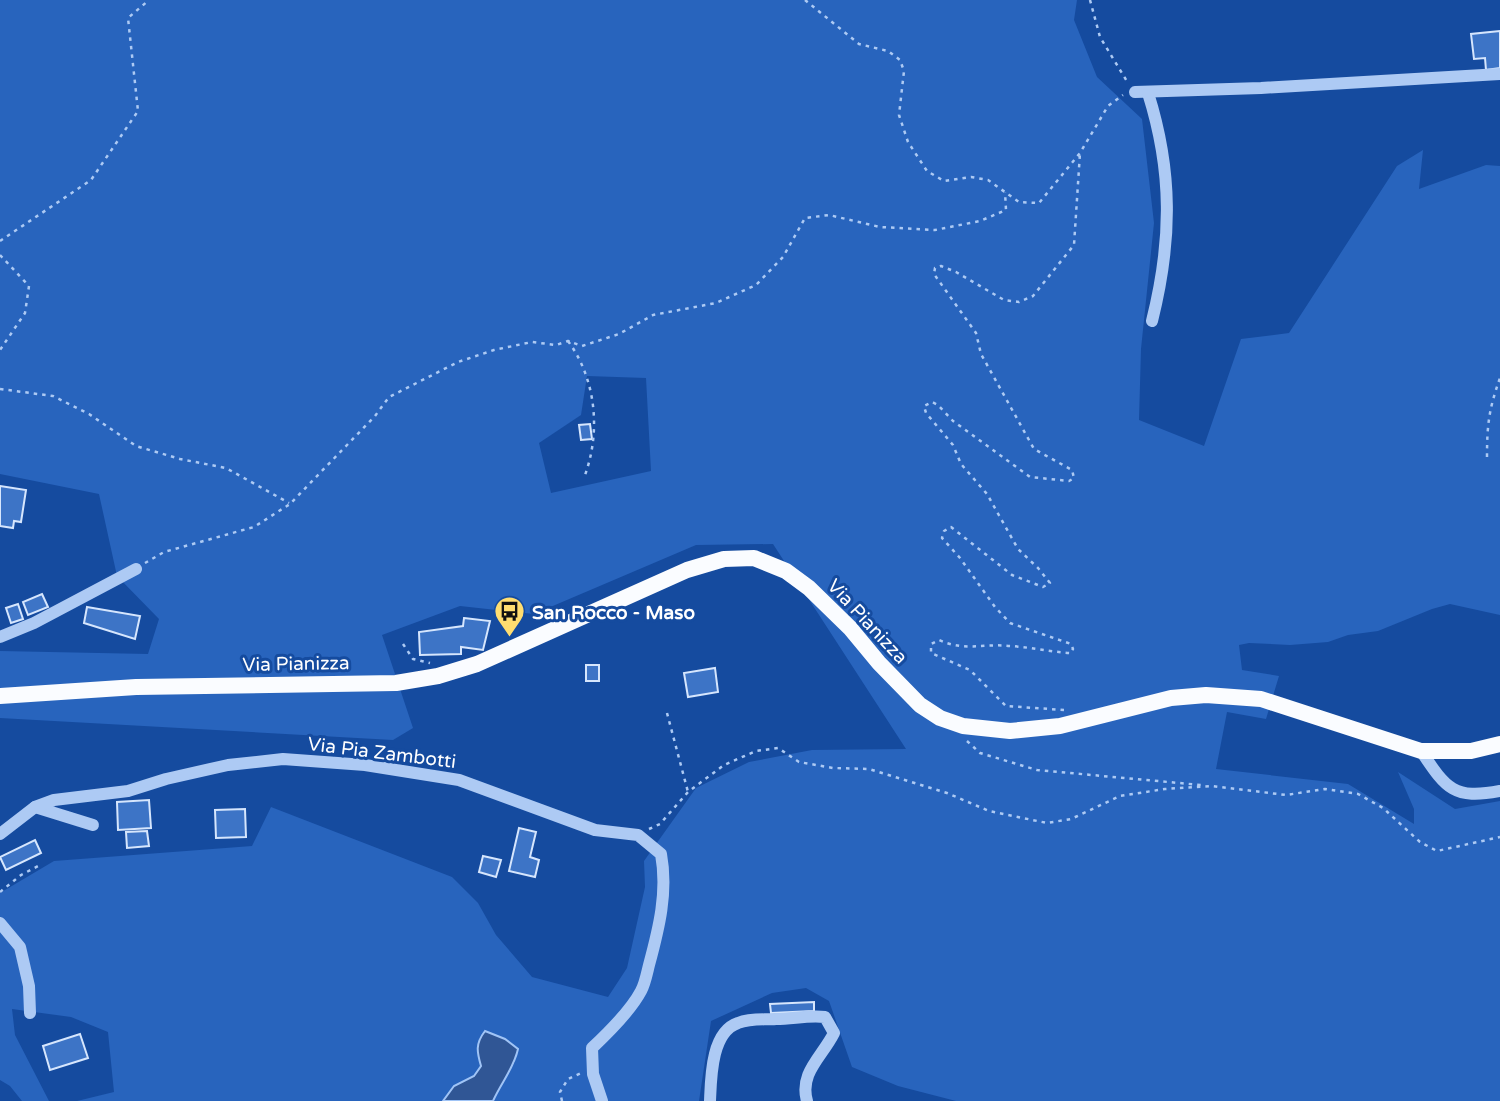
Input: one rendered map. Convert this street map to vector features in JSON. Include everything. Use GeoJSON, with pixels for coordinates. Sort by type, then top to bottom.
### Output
{"type":"FeatureCollection","features":[{"type":"Feature","properties":{"kind":"main road","name":"Via Pianizza"},"geometry":{"type":"LineString","coordinates":[[0,696],[136,687],[396,683],[438,676],[477,664],[687,570],[724,559],[754,558],[786,571],[809,588],[850,628],[920,705],[940,718],[963,726],[1010,731],[1060,726],[1171,698],[1206,695],[1261,699],[1421,751],[1471,751],[1500,744]]}},
{"type":"Feature","properties":{"kind":"street"},"geometry":{"type":"LineString","coordinates":[[1135,92],[1500,74]]}},
{"type":"Feature","properties":{"kind":"street"},"geometry":{"type":"LineString","coordinates":[[1149,93],[1165,155],[1168,191],[1168,236],[1163,280],[1152,321]]}},
{"type":"Feature","properties":{"kind":"street"},"geometry":{"type":"LineString","coordinates":[[0,637],[34,623],[136,569]]}},
{"type":"Feature","properties":{"kind":"street"},"geometry":{"type":"LineString","coordinates":[[1421,751],[1444,783],[1462,794],[1500,791]]}},
{"type":"Feature","properties":{"kind":"street","name":"Via Pia Zambotti"},"geometry":{"type":"LineString","coordinates":[[0,834],[35,807],[54,800],[128,791],[228,765],[283,759],[365,765],[459,780],[595,830],[638,835]]}},
{"type":"Feature","properties":{"kind":"street"},"geometry":{"type":"LineString","coordinates":[[35,807],[93,825]]}},
{"type":"Feature","properties":{"kind":"street"},"geometry":{"type":"LineString","coordinates":[[602,1101],[593,1074],[592,1048],[642,990],[657,932],[665,880],[661,854],[638,835]]}},
{"type":"Feature","properties":{"kind":"street"},"geometry":{"type":"LineString","coordinates":[[0,923],[19,947],[29,986],[30,1013]]}},
{"type":"Feature","properties":{"kind":"street"},"geometry":{"type":"LineString","coordinates":[[710,1101],[712,1060],[723,1037],[735,1023],[757,1018],[825,1017],[834,1033],[827,1048],[810,1070],[804,1089],[807,1101]]}},
{"type":"Feature","properties":{"kind":"path"},"geometry":{"type":"LineString","coordinates":[[0,241],[91,180],[138,111],[128,19],[149,0]]}},
{"type":"Feature","properties":{"kind":"path"},"geometry":{"type":"LineString","coordinates":[[806,0],[859,44],[888,51],[900,60],[904,71],[899,115],[908,142],[927,171],[944,181],[971,177],[988,180],[1019,202],[1040,203],[1080,153],[1108,106],[1119,96],[1135,92],[1119,71],[1100,37],[1090,0]]}},
{"type":"Feature","properties":{"kind":"path"},"geometry":{"type":"LineString","coordinates":[[1071,710],[1006,706],[970,670],[931,653],[930,644],[939,640],[954,647],[1010,646],[1041,652],[1070,653],[1073,649],[1071,645],[1010,623],[942,538],[944,531],[951,527],[1012,575],[1043,587],[1050,583],[1018,549],[987,494],[961,464],[953,445],[926,413],[924,405],[932,402],[938,405],[953,421],[1030,477],[1069,481],[1074,478],[1072,470],[1034,449],[981,354],[976,333],[934,274],[935,268],[941,267],[956,272],[1004,300],[1018,302],[1033,296],[1074,245],[1080,153]]}},
{"type":"Feature","properties":{"kind":"path"},"geometry":{"type":"LineString","coordinates":[[136,569],[164,552],[254,527],[290,504],[375,416],[389,397],[458,362],[494,350],[532,342],[556,345],[568,341],[582,346],[619,334],[653,314],[716,303],[756,285],[783,257],[805,218],[829,215],[880,226],[935,230],[980,221],[1006,210],[1005,192]]}},
{"type":"Feature","properties":{"kind":"path"},"geometry":{"type":"LineString","coordinates":[[0,255],[29,286],[25,313],[0,350]]}},
{"type":"Feature","properties":{"kind":"path"},"geometry":{"type":"LineString","coordinates":[[568,341],[581,358],[590,387],[595,427],[590,462],[585,475]]}},
{"type":"Feature","properties":{"kind":"path"},"geometry":{"type":"LineString","coordinates":[[1487,457],[1487,419],[1500,378]]}},
{"type":"Feature","properties":{"kind":"path"},"geometry":{"type":"LineString","coordinates":[[0,389],[53,396],[89,414],[136,446],[180,459],[226,468],[290,504]]}},
{"type":"Feature","properties":{"kind":"path"},"geometry":{"type":"LineString","coordinates":[[403,644],[413,659],[449,667],[454,671]]}},
{"type":"Feature","properties":{"kind":"path"},"geometry":{"type":"LineString","coordinates":[[667,713],[688,792]]}},
{"type":"Feature","properties":{"kind":"path"},"geometry":{"type":"LineString","coordinates":[[960,735],[980,753],[1037,770],[1286,795],[1325,789],[1358,794],[1383,808],[1420,842],[1437,851],[1500,837]]}},
{"type":"Feature","properties":{"kind":"path"},"geometry":{"type":"LineString","coordinates":[[638,835],[660,824],[688,792],[724,765],[756,751],[778,748],[799,762],[833,768],[869,769],[947,793],[989,811],[1047,823],[1071,819],[1120,796],[1212,786]]}},
{"type":"Feature","properties":{"kind":"path"},"geometry":{"type":"LineString","coordinates":[[0,892],[21,875],[42,864]]}},
{"type":"Feature","properties":{"kind":"path"},"geometry":{"type":"LineString","coordinates":[[562,1101],[560,1092],[568,1079],[582,1072],[593,1074]]}},
{"type":"Feature","properties":{"kind":"shaded area"},"geometry":{"type":"Polygon","coordinates":[[[0,0],[1077,0],[1074,20],[1097,77],[1142,119],[1154,223],[1141,349],[1139,420],[1204,446],[1241,339],[1289,333],[1397,166],[1423,150],[1419,189],[1486,165],[1500,166],[1500,615],[1450,604],[1378,631],[1348,635],[1328,642],[1239,645],[1242,670],[1279,676],[1266,719],[1227,712],[1216,769],[1348,784],[1414,824],[1414,809],[1398,772],[1455,809],[1500,801],[1500,1101],[956,1101],[898,1086],[852,1067],[829,1001],[806,988],[772,993],[711,1021],[699,1101],[493,1101],[501,1082],[515,1062],[485,1032],[478,1048],[482,1066],[475,1076],[454,1086],[443,1101],[77,1101],[114,1092],[108,1032],[71,1017],[12,1009],[15,1035],[49,1101],[22,1101],[10,1086],[0,1080],[0,893],[54,861],[252,846],[271,807],[452,877],[478,903],[496,935],[532,977],[608,997],[627,968],[645,887],[644,861],[696,788],[749,762],[812,750],[906,749],[773,544],[696,545],[534,614],[460,606],[382,635],[413,728],[393,740],[0,718],[0,651],[148,654],[159,619],[117,576],[99,494],[0,474],[0,0]],[[587,376],[581,415],[539,443],[551,493],[651,471],[646,378],[587,376]]]}},
{"type":"Feature","properties":{"kind":"shaded area"},"geometry":{"type":"Polygon","coordinates":[[[485,1031],[505,1039],[518,1049],[493,1101],[443,1101],[454,1086],[474,1076],[481,1066],[478,1048],[485,1031]]]}},
{"type":"Feature","properties":{"kind":"building"},"geometry":{"type":"Polygon","coordinates":[[[1500,31],[1500,68],[1486,70],[1485,58],[1474,59],[1471,34],[1500,31]]]}},
{"type":"Feature","properties":{"kind":"building"},"geometry":{"type":"Polygon","coordinates":[[[590,424],[592,439],[581,440],[579,425],[590,424]]]}},
{"type":"Feature","properties":{"kind":"building"},"geometry":{"type":"Polygon","coordinates":[[[0,486],[26,490],[21,522],[14,521],[13,528],[0,526],[0,486]]]}},
{"type":"Feature","properties":{"kind":"building"},"geometry":{"type":"Polygon","coordinates":[[[42,594],[48,607],[28,615],[23,602],[42,594]]]}},
{"type":"Feature","properties":{"kind":"building"},"geometry":{"type":"Polygon","coordinates":[[[18,604],[23,619],[11,623],[6,608],[18,604]]]}},
{"type":"Feature","properties":{"kind":"building"},"geometry":{"type":"Polygon","coordinates":[[[87,607],[140,616],[135,639],[84,623],[87,607]]]}},
{"type":"Feature","properties":{"kind":"building"},"geometry":{"type":"Polygon","coordinates":[[[464,618],[490,621],[483,650],[461,647],[461,654],[420,655],[419,632],[463,626],[464,618]]]}},
{"type":"Feature","properties":{"kind":"building"},"geometry":{"type":"Polygon","coordinates":[[[586,665],[599,665],[599,681],[586,681],[586,665]]]}},
{"type":"Feature","properties":{"kind":"building"},"geometry":{"type":"Polygon","coordinates":[[[715,668],[718,692],[688,697],[684,673],[715,668]]]}},
{"type":"Feature","properties":{"kind":"building"},"geometry":{"type":"Polygon","coordinates":[[[149,800],[151,828],[118,830],[117,802],[149,800]]]}},
{"type":"Feature","properties":{"kind":"building"},"geometry":{"type":"Polygon","coordinates":[[[245,809],[246,837],[216,838],[215,810],[245,809]]]}},
{"type":"Feature","properties":{"kind":"building"},"geometry":{"type":"Polygon","coordinates":[[[519,828],[536,832],[530,857],[539,860],[535,877],[509,871],[519,828]]]}},
{"type":"Feature","properties":{"kind":"building"},"geometry":{"type":"Polygon","coordinates":[[[147,831],[149,846],[127,848],[126,832],[147,831]]]}},
{"type":"Feature","properties":{"kind":"building"},"geometry":{"type":"Polygon","coordinates":[[[35,840],[41,853],[6,870],[0,857],[35,840]]]}},
{"type":"Feature","properties":{"kind":"building"},"geometry":{"type":"Polygon","coordinates":[[[483,856],[501,860],[496,877],[479,872],[483,856]]]}},
{"type":"Feature","properties":{"kind":"building"},"geometry":{"type":"Polygon","coordinates":[[[814,1002],[814,1011],[771,1013],[770,1004],[814,1002]]]}},
{"type":"Feature","properties":{"kind":"building"},"geometry":{"type":"Polygon","coordinates":[[[80,1034],[88,1058],[50,1070],[43,1046],[80,1034]]]}},
{"type":"Feature","properties":{"kind":"place","name":"San Rocco - Maso"},"geometry":{"type":"Point","coordinates":[509,639]}}]}
